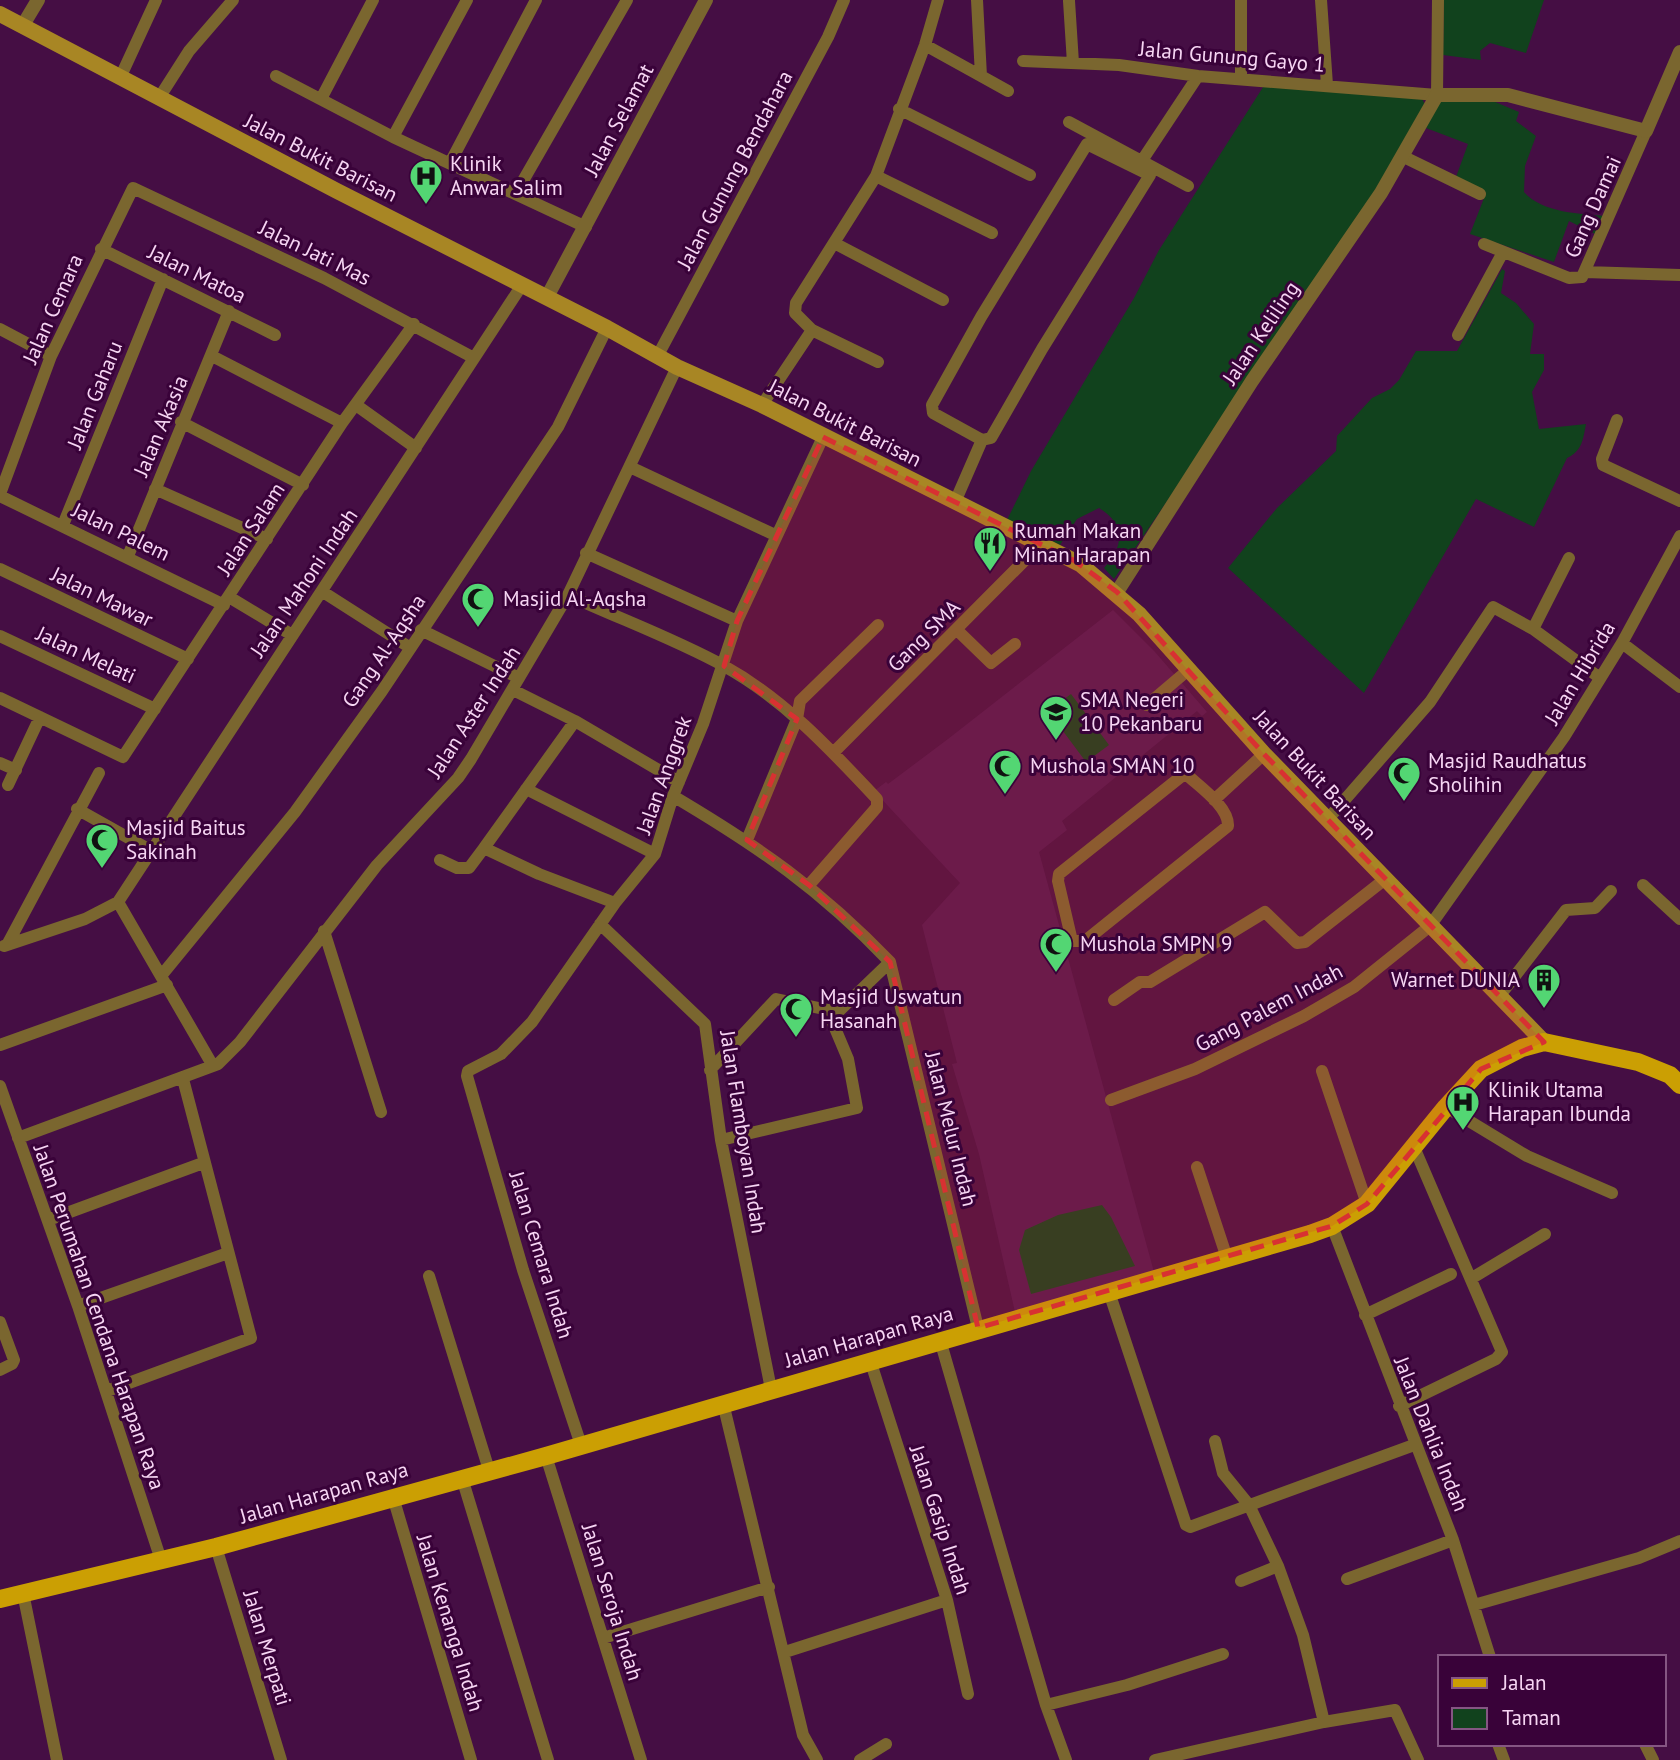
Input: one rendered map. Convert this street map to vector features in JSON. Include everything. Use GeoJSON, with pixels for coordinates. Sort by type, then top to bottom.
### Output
{"type":"FeatureCollection","features":[{"type":"Feature","properties":{"kind":"main road","name":"Jalan Bukit Barisan"},"geometry":{"type":"LineString","coordinates":[[0,14],[547,296],[657,357],[762,405],[1080,564],[1117,592],[1264,754],[1544,1042]]}},
{"type":"Feature","properties":{"kind":"main road","name":"Jalan Harapan Raya"},"geometry":{"type":"LineString","coordinates":[[0,1599],[216,1547],[546,1456],[1332,1226],[1367,1204],[1446,1107],[1481,1069],[1501,1058],[1544,1042]]}},
{"type":"Feature","properties":{"kind":"main road"},"geometry":{"type":"LineString","coordinates":[[1544,1042],[1639,1062],[1677,1075]]}},
{"type":"Feature","properties":{"kind":"street"},"geometry":{"type":"LineString","coordinates":[[23,25],[38,0]]}},
{"type":"Feature","properties":{"kind":"street"},"geometry":{"type":"LineString","coordinates":[[120,78],[156,0]]}},
{"type":"Feature","properties":{"kind":"street"},"geometry":{"type":"LineString","coordinates":[[159,98],[189,51],[233,0]]}},
{"type":"Feature","properties":{"kind":"street"},"geometry":{"type":"LineString","coordinates":[[321,99],[373,0]]}},
{"type":"Feature","properties":{"kind":"street"},"geometry":{"type":"LineString","coordinates":[[393,137],[467,0]]}},
{"type":"Feature","properties":{"kind":"street"},"geometry":{"type":"LineString","coordinates":[[450,163],[536,0]]}},
{"type":"Feature","properties":{"kind":"street"},"geometry":{"type":"LineString","coordinates":[[516,193],[627,0]]}},
{"type":"Feature","properties":{"kind":"street","name":"Jalan Selamat"},"geometry":{"type":"LineString","coordinates":[[547,296],[586,228],[706,0]]}},
{"type":"Feature","properties":{"kind":"street","name":"Jalan Gunung Bendahara"},"geometry":{"type":"LineString","coordinates":[[657,357],[828,37],[844,0]]}},
{"type":"Feature","properties":{"kind":"street"},"geometry":{"type":"LineString","coordinates":[[878,362],[812,330],[795,313],[796,303],[836,244],[876,176],[925,45],[938,0]]}},
{"type":"Feature","properties":{"kind":"street"},"geometry":{"type":"LineString","coordinates":[[977,0],[981,76]]}},
{"type":"Feature","properties":{"kind":"street"},"geometry":{"type":"LineString","coordinates":[[1241,0],[1241,79]]}},
{"type":"Feature","properties":{"kind":"street"},"geometry":{"type":"LineString","coordinates":[[1321,0],[1327,85]]}},
{"type":"Feature","properties":{"kind":"street","name":"Jalan Keliling"},"geometry":{"type":"LineString","coordinates":[[1117,592],[1252,382],[1404,158],[1437,95],[1438,0]]}},
{"type":"Feature","properties":{"kind":"street"},"geometry":{"type":"LineString","coordinates":[[1069,1],[1073,63]]}},
{"type":"Feature","properties":{"kind":"street"},"geometry":{"type":"LineString","coordinates":[[925,45],[1008,91]]}},
{"type":"Feature","properties":{"kind":"street"},"geometry":{"type":"LineString","coordinates":[[1437,95],[1508,95],[1646,131],[1663,98],[1680,52]]}},
{"type":"Feature","properties":{"kind":"street","name":"Jalan Gunung Gayo 1"},"geometry":{"type":"LineString","coordinates":[[1023,61],[1119,65],[1198,76],[1437,95]]}},
{"type":"Feature","properties":{"kind":"street"},"geometry":{"type":"LineString","coordinates":[[276,76],[393,137],[586,228]]}},
{"type":"Feature","properties":{"kind":"street"},"geometry":{"type":"LineString","coordinates":[[1143,166],[1198,76]]}},
{"type":"Feature","properties":{"kind":"street"},"geometry":{"type":"LineString","coordinates":[[1663,98],[1680,96]]}},
{"type":"Feature","properties":{"kind":"street"},"geometry":{"type":"LineString","coordinates":[[899,109],[1030,175]]}},
{"type":"Feature","properties":{"kind":"street"},"geometry":{"type":"LineString","coordinates":[[1069,122],[1143,166],[1150,175],[1042,349],[991,438],[982,440],[931,410],[981,317],[1087,144],[1143,166],[1188,186]]}},
{"type":"Feature","properties":{"kind":"street","name":"Gang Damai"},"geometry":{"type":"LineString","coordinates":[[1484,244],[1502,254],[1573,279],[1582,278],[1646,131]]}},
{"type":"Feature","properties":{"kind":"street"},"geometry":{"type":"LineString","coordinates":[[1404,158],[1480,194]]}},
{"type":"Feature","properties":{"kind":"street"},"geometry":{"type":"LineString","coordinates":[[876,176],[992,233]]}},
{"type":"Feature","properties":{"kind":"street","name":"Jalan Cemara"},"geometry":{"type":"LineString","coordinates":[[0,495],[51,356],[130,190],[137,187]]}},
{"type":"Feature","properties":{"kind":"street","name":"Jalan Jati Mas"},"geometry":{"type":"LineString","coordinates":[[137,187],[414,324],[474,358]]}},
{"type":"Feature","properties":{"kind":"street"},"geometry":{"type":"LineString","coordinates":[[836,244],[943,300]]}},
{"type":"Feature","properties":{"kind":"street","name":"Jalan Matoa"},"geometry":{"type":"LineString","coordinates":[[101,250],[275,335]]}},
{"type":"Feature","properties":{"kind":"street"},"geometry":{"type":"LineString","coordinates":[[1458,335],[1502,254]]}},
{"type":"Feature","properties":{"kind":"street"},"geometry":{"type":"LineString","coordinates":[[1585,272],[1680,275]]}},
{"type":"Feature","properties":{"kind":"street","name":"Jalan Gaharu"},"geometry":{"type":"LineString","coordinates":[[63,524],[163,279]]}},
{"type":"Feature","properties":{"kind":"street","name":"Jalan Mahoni Indah"},"geometry":{"type":"LineString","coordinates":[[118,902],[523,285]]}},
{"type":"Feature","properties":{"kind":"street","name":"Jalan Akasia"},"geometry":{"type":"LineString","coordinates":[[128,556],[229,311]]}},
{"type":"Feature","properties":{"kind":"street","name":"Jalan Salam"},"geometry":{"type":"LineString","coordinates":[[40,717],[123,757],[342,423],[414,324]]}},
{"type":"Feature","properties":{"kind":"street","name":"Gang Al-Aqsha"},"geometry":{"type":"LineString","coordinates":[[164,981],[295,812],[409,648],[558,427],[607,328]]}},
{"type":"Feature","properties":{"kind":"street"},"geometry":{"type":"LineString","coordinates":[[0,329],[51,356]]}},
{"type":"Feature","properties":{"kind":"street"},"geometry":{"type":"LineString","coordinates":[[762,405],[812,330]]}},
{"type":"Feature","properties":{"kind":"street"},"geometry":{"type":"LineString","coordinates":[[212,356],[342,423]]}},
{"type":"Feature","properties":{"kind":"street","name":"Jalan Aster Indah"},"geometry":{"type":"LineString","coordinates":[[18,1138],[183,1079],[213,1066],[240,1042],[377,865],[458,778],[568,596],[586,553],[677,367]]}},
{"type":"Feature","properties":{"kind":"street"},"geometry":{"type":"LineString","coordinates":[[356,405],[416,448]]}},
{"type":"Feature","properties":{"kind":"street"},"geometry":{"type":"LineString","coordinates":[[1617,420],[1602,460],[1603,465],[1680,501]]}},
{"type":"Feature","properties":{"kind":"street"},"geometry":{"type":"LineString","coordinates":[[181,422],[303,485]]}},
{"type":"Feature","properties":{"kind":"street","name":"Jalan Anggrek"},"geometry":{"type":"LineString","coordinates":[[467,1076],[472,1068],[501,1054],[532,1022],[615,903],[655,854],[673,796],[724,666],[737,621],[823,437]]}},
{"type":"Feature","properties":{"kind":"street"},"geometry":{"type":"LineString","coordinates":[[955,502],[982,440]]}},
{"type":"Feature","properties":{"kind":"street"},"geometry":{"type":"LineString","coordinates":[[630,467],[775,535]]}},
{"type":"Feature","properties":{"kind":"street"},"geometry":{"type":"LineString","coordinates":[[155,489],[267,539]]}},
{"type":"Feature","properties":{"kind":"street","name":"Jalan Palem"},"geometry":{"type":"LineString","coordinates":[[0,495],[226,601],[292,635]]}},
{"type":"Feature","properties":{"kind":"street","name":"Jalan Hibrida"},"geometry":{"type":"LineString","coordinates":[[1430,926],[1564,737],[1622,643],[1680,536]]}},
{"type":"Feature","properties":{"kind":"street","name":"Gang SMA"},"geometry":{"type":"LineString","coordinates":[[833,753],[1041,544]]}},
{"type":"Feature","properties":{"kind":"street"},"geometry":{"type":"LineString","coordinates":[[586,553],[737,621]]}},
{"type":"Feature","properties":{"kind":"street"},"geometry":{"type":"LineString","coordinates":[[1533,629],[1569,558]]}},
{"type":"Feature","properties":{"kind":"street","name":"Jalan Mawar"},"geometry":{"type":"LineString","coordinates":[[0,569],[188,659]]}},
{"type":"Feature","properties":{"kind":"street"},"geometry":{"type":"LineString","coordinates":[[323,592],[409,648]]}},
{"type":"Feature","properties":{"kind":"street"},"geometry":{"type":"LineString","coordinates":[[568,596],[724,666],[797,719],[877,799],[878,805],[809,884]]}},
{"type":"Feature","properties":{"kind":"street"},"geometry":{"type":"LineString","coordinates":[[1328,819],[1430,702],[1493,607],[1533,629],[1600,678]]}},
{"type":"Feature","properties":{"kind":"street"},"geometry":{"type":"LineString","coordinates":[[747,840],[797,719],[800,702],[878,625]]}},
{"type":"Feature","properties":{"kind":"street"},"geometry":{"type":"LineString","coordinates":[[421,630],[679,782]]}},
{"type":"Feature","properties":{"kind":"street"},"geometry":{"type":"LineString","coordinates":[[957,630],[991,663],[1015,644]]}},
{"type":"Feature","properties":{"kind":"street","name":"Jalan Melati"},"geometry":{"type":"LineString","coordinates":[[0,636],[155,709]]}},
{"type":"Feature","properties":{"kind":"street"},"geometry":{"type":"LineString","coordinates":[[1622,643],[1680,687]]}},
{"type":"Feature","properties":{"kind":"street"},"geometry":{"type":"LineString","coordinates":[[1147,705],[1187,671]]}},
{"type":"Feature","properties":{"kind":"street"},"geometry":{"type":"LineString","coordinates":[[0,698],[40,717],[8,785]]}},
{"type":"Feature","properties":{"kind":"street"},"geometry":{"type":"LineString","coordinates":[[440,860],[457,868],[469,867],[575,721]]}},
{"type":"Feature","properties":{"kind":"street"},"geometry":{"type":"LineString","coordinates":[[1214,800],[1264,754]]}},
{"type":"Feature","properties":{"kind":"street"},"geometry":{"type":"LineString","coordinates":[[0,763],[16,770]]}},
{"type":"Feature","properties":{"kind":"street"},"geometry":{"type":"LineString","coordinates":[[3,946],[99,773]]}},
{"type":"Feature","properties":{"kind":"street"},"geometry":{"type":"LineString","coordinates":[[1183,775],[1187,775],[1214,800],[1227,818],[1228,826],[1085,941],[1069,938],[1059,874],[1183,775]]}},
{"type":"Feature","properties":{"kind":"street"},"geometry":{"type":"LineString","coordinates":[[526,789],[655,854]]}},
{"type":"Feature","properties":{"kind":"street"},"geometry":{"type":"LineString","coordinates":[[673,796],[747,840],[809,884],[890,962],[832,1021],[848,1059],[857,1108],[721,1140]]}},
{"type":"Feature","properties":{"kind":"street"},"geometry":{"type":"LineString","coordinates":[[77,809],[150,850]]}},
{"type":"Feature","properties":{"kind":"street"},"geometry":{"type":"LineString","coordinates":[[484,848],[539,874],[615,903]]}},
{"type":"Feature","properties":{"kind":"street"},"geometry":{"type":"LineString","coordinates":[[1114,1000],[1139,982],[1150,982],[1265,912],[1297,943],[1305,942],[1384,880]]}},
{"type":"Feature","properties":{"kind":"street"},"geometry":{"type":"LineString","coordinates":[[1643,885],[1680,919]]}},
{"type":"Feature","properties":{"kind":"street"},"geometry":{"type":"LineString","coordinates":[[1501,995],[1566,910],[1595,908],[1611,891]]}},
{"type":"Feature","properties":{"kind":"street"},"geometry":{"type":"LineString","coordinates":[[3,946],[85,919],[118,902],[213,1066]]}},
{"type":"Feature","properties":{"kind":"street","name":"Jalan Flamboyan Indah"},"geometry":{"type":"LineString","coordinates":[[600,924],[705,1024],[721,1140],[771,1389]]}},
{"type":"Feature","properties":{"kind":"street","name":"Gang Palem Indah"},"geometry":{"type":"LineString","coordinates":[[1111,1100],[1195,1069],[1304,1016],[1354,987],[1430,926]]}},
{"type":"Feature","properties":{"kind":"street"},"geometry":{"type":"LineString","coordinates":[[324,931],[381,1112]]}},
{"type":"Feature","properties":{"kind":"street","name":"Jalan Melur Indah"},"geometry":{"type":"LineString","coordinates":[[890,962],[978,1328]]}},
{"type":"Feature","properties":{"kind":"street"},"geometry":{"type":"LineString","coordinates":[[0,1045],[164,981]]}},
{"type":"Feature","properties":{"kind":"street"},"geometry":{"type":"LineString","coordinates":[[710,1070],[776,999],[838,1012]]}},
{"type":"Feature","properties":{"kind":"street"},"geometry":{"type":"LineString","coordinates":[[1322,1071],[1367,1204]]}},
{"type":"Feature","properties":{"kind":"street","name":"Jalan Cemara Indah"},"geometry":{"type":"LineString","coordinates":[[467,1076],[523,1270],[581,1445]]}},
{"type":"Feature","properties":{"kind":"street"},"geometry":{"type":"LineString","coordinates":[[107,1391],[251,1338],[202,1163],[183,1079]]}},
{"type":"Feature","properties":{"kind":"street","name":"Jalan Perumahan Cendana Harapan Raya"},"geometry":{"type":"LineString","coordinates":[[0,1086],[78,1306],[162,1560]]}},
{"type":"Feature","properties":{"kind":"street"},"geometry":{"type":"LineString","coordinates":[[1446,1107],[1527,1156],[1612,1193]]}},
{"type":"Feature","properties":{"kind":"street"},"geometry":{"type":"LineString","coordinates":[[1399,1406],[1501,1355],[1472,1278],[1414,1147]]}},
{"type":"Feature","properties":{"kind":"street"},"geometry":{"type":"LineString","coordinates":[[48,1220],[202,1163]]}},
{"type":"Feature","properties":{"kind":"street"},"geometry":{"type":"LineString","coordinates":[[1197,1167],[1227,1258]]}},
{"type":"Feature","properties":{"kind":"street","name":"Jalan Dahlia Indah"},"geometry":{"type":"LineString","coordinates":[[1332,1226],[1414,1445],[1453,1540],[1489,1655]]}},
{"type":"Feature","properties":{"kind":"street"},"geometry":{"type":"LineString","coordinates":[[1472,1278],[1545,1234]]}},
{"type":"Feature","properties":{"kind":"street"},"geometry":{"type":"LineString","coordinates":[[78,1306],[228,1253]]}},
{"type":"Feature","properties":{"kind":"street"},"geometry":{"type":"LineString","coordinates":[[1365,1315],[1451,1274]]}},
{"type":"Feature","properties":{"kind":"street"},"geometry":{"type":"LineString","coordinates":[[429,1276],[489,1470]]}},
{"type":"Feature","properties":{"kind":"street"},"geometry":{"type":"LineString","coordinates":[[1109,1292],[1186,1525],[1195,1527],[1414,1445]]}},
{"type":"Feature","properties":{"kind":"street"},"geometry":{"type":"LineString","coordinates":[[0,1322],[14,1360],[0,1370]]}},
{"type":"Feature","properties":{"kind":"street"},"geometry":{"type":"LineString","coordinates":[[940,1339],[1046,1705],[1066,1760]]}},
{"type":"Feature","properties":{"kind":"street","name":"Jalan Gasip Indah"},"geometry":{"type":"LineString","coordinates":[[870,1360],[947,1600],[968,1694]]}},
{"type":"Feature","properties":{"kind":"street"},"geometry":{"type":"LineString","coordinates":[[723,1403],[803,1735],[817,1760]]}},
{"type":"Feature","properties":{"kind":"street"},"geometry":{"type":"LineString","coordinates":[[1214,1441],[1223,1473],[1249,1505],[1278,1566],[1303,1635],[1324,1722]]}},
{"type":"Feature","properties":{"kind":"street","name":"Jalan Seroja Indah"},"geometry":{"type":"LineString","coordinates":[[546,1456],[640,1760]]}},
{"type":"Feature","properties":{"kind":"street"},"geometry":{"type":"LineString","coordinates":[[462,1478],[548,1760]]}},
{"type":"Feature","properties":{"kind":"street","name":"Jalan Kenanga Indah"},"geometry":{"type":"LineString","coordinates":[[393,1497],[471,1760]]}},
{"type":"Feature","properties":{"kind":"street"},"geometry":{"type":"LineString","coordinates":[[1347,1579],[1453,1540]]}},
{"type":"Feature","properties":{"kind":"street"},"geometry":{"type":"LineString","coordinates":[[1474,1605],[1639,1558],[1680,1541]]}},
{"type":"Feature","properties":{"kind":"street","name":"Jalan Merpati"},"geometry":{"type":"LineString","coordinates":[[216,1547],[281,1760]]}},
{"type":"Feature","properties":{"kind":"street"},"geometry":{"type":"LineString","coordinates":[[1241,1581],[1278,1566]]}},
{"type":"Feature","properties":{"kind":"street"},"geometry":{"type":"LineString","coordinates":[[603,1638],[769,1587]]}},
{"type":"Feature","properties":{"kind":"street"},"geometry":{"type":"LineString","coordinates":[[23,1593],[57,1760]]}},
{"type":"Feature","properties":{"kind":"street"},"geometry":{"type":"LineString","coordinates":[[785,1652],[947,1600]]}},
{"type":"Feature","properties":{"kind":"street"},"geometry":{"type":"LineString","coordinates":[[1046,1705],[1121,1686],[1223,1654]]}},
{"type":"Feature","properties":{"kind":"street"},"geometry":{"type":"LineString","coordinates":[[1155,1760],[1324,1722],[1395,1710],[1418,1760]]}},
{"type":"Feature","properties":{"kind":"street"},"geometry":{"type":"LineString","coordinates":[[860,1760],[886,1744]]}},
{"type":"Feature","properties":{"kind":"highlighted area"},"geometry":{"type":"Polygon","coordinates":[[[823,437],[1075,561],[1117,592],[1264,754],[1544,1042],[1481,1069],[1367,1204],[1332,1226],[978,1328],[890,962],[809,885],[747,840],[797,719],[724,666],[737,621],[823,437]]]}},
{"type":"Feature","properties":{"kind":"shaded area"},"geometry":{"type":"Polygon","coordinates":[[[1113,610],[1155,652],[1207,712],[1202,716],[1197,711],[1062,821],[1067,830],[1039,852],[1154,1272],[1015,1312],[979,1154],[952,1064],[957,1063],[922,925],[960,883],[874,791],[886,782],[888,784],[948,739],[1113,610]]]}},
{"type":"Feature","properties":{"kind":"green space"},"geometry":{"type":"Polygon","coordinates":[[[1444,0],[1544,0],[1526,53],[1490,43],[1480,51],[1481,60],[1443,55],[1444,0]]]}},
{"type":"Feature","properties":{"kind":"green space"},"geometry":{"type":"Polygon","coordinates":[[[1265,84],[1421,96],[1425,105],[1372,201],[1114,579],[1104,568],[1119,543],[1118,528],[1108,514],[1099,508],[1077,519],[1060,545],[1007,520],[1031,471],[1134,298],[1159,250],[1265,84]]]}},
{"type":"Feature","properties":{"kind":"green space"},"geometry":{"type":"Polygon","coordinates":[[[1438,99],[1493,101],[1519,112],[1516,121],[1536,136],[1525,166],[1524,192],[1551,208],[1608,216],[1599,236],[1569,221],[1554,262],[1470,234],[1486,193],[1456,177],[1468,144],[1426,128],[1438,99]]]}},
{"type":"Feature","properties":{"kind":"green space"},"geometry":{"type":"Polygon","coordinates":[[[1502,269],[1505,271],[1501,293],[1516,303],[1534,324],[1530,354],[1544,354],[1544,370],[1532,392],[1539,429],[1586,424],[1583,440],[1576,452],[1567,458],[1534,527],[1476,499],[1364,693],[1228,568],[1277,508],[1336,451],[1337,436],[1372,398],[1390,389],[1399,380],[1416,351],[1457,351],[1502,269]]]}},
{"type":"Feature","properties":{"kind":"green space"},"geometry":{"type":"Polygon","coordinates":[[[1071,694],[1109,745],[1086,762],[1048,711],[1071,694]]]}},
{"type":"Feature","properties":{"kind":"green space"},"geometry":{"type":"Polygon","coordinates":[[[1102,1205],[1111,1217],[1135,1266],[1031,1294],[1019,1250],[1025,1230],[1058,1215],[1102,1205]]]}},
{"type":"Feature","properties":{"kind":"place","name":"Klinik Anwar Salim"},"geometry":{"type":"Point","coordinates":[426,206]}},
{"type":"Feature","properties":{"kind":"place","name":"Rumah Makan Minan Harapan"},"geometry":{"type":"Point","coordinates":[990,573]}},
{"type":"Feature","properties":{"kind":"place","name":"Masjid Al-Aqsha"},"geometry":{"type":"Point","coordinates":[478,629]}},
{"type":"Feature","properties":{"kind":"place","name":"SMA Negeri 10 Pekanbaru"},"geometry":{"type":"Point","coordinates":[1056,742]}},
{"type":"Feature","properties":{"kind":"place","name":"Mushola SMAN 10"},"geometry":{"type":"Point","coordinates":[1005,796]}},
{"type":"Feature","properties":{"kind":"place","name":"Masjid Raudhatus Sholihin"},"geometry":{"type":"Point","coordinates":[1404,803]}},
{"type":"Feature","properties":{"kind":"place","name":"Masjid Baitus Sakinah"},"geometry":{"type":"Point","coordinates":[102,870]}},
{"type":"Feature","properties":{"kind":"place","name":"Mushola SMPN 9"},"geometry":{"type":"Point","coordinates":[1056,974]}},
{"type":"Feature","properties":{"kind":"place","name":"Warnet DUNIA"},"geometry":{"type":"Point","coordinates":[1544,1010]}},
{"type":"Feature","properties":{"kind":"place","name":"Masjid Uswatun Hasanah"},"geometry":{"type":"Point","coordinates":[796,1039]}},
{"type":"Feature","properties":{"kind":"place","name":"Klinik Utama Harapan Ibunda"},"geometry":{"type":"Point","coordinates":[1463,1132]}}]}
